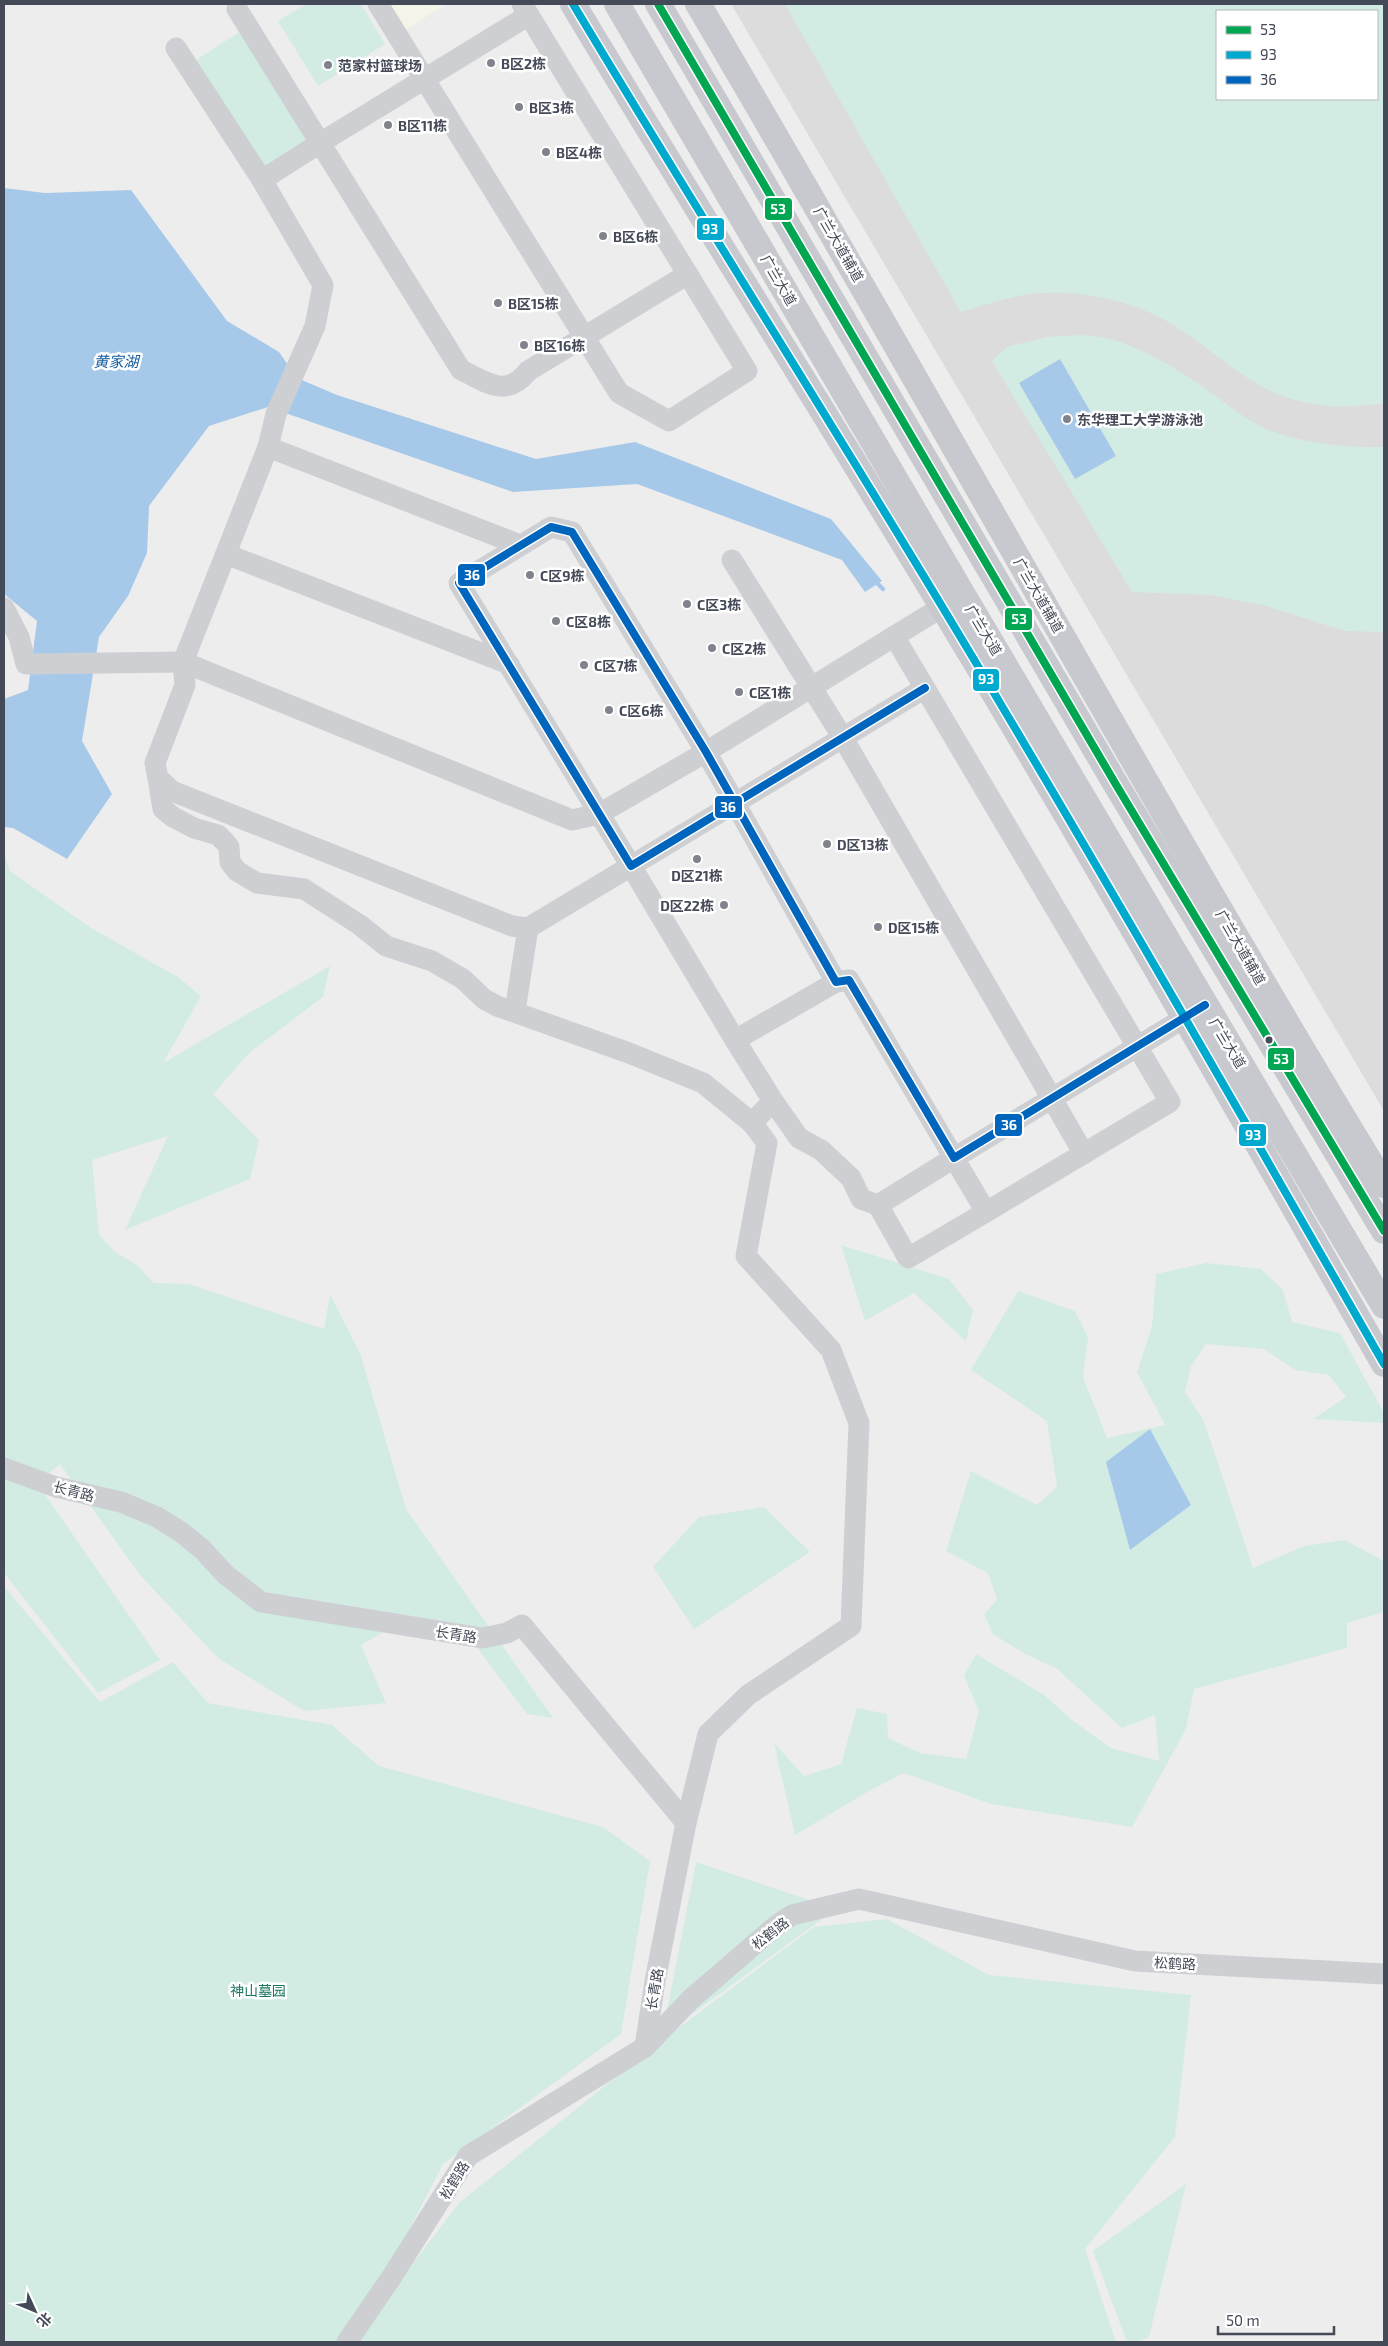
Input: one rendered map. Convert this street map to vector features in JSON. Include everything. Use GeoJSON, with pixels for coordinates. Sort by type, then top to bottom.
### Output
{"type":"FeatureCollection","features":[{"type":"Feature","properties":{"kind":"main road"},"geometry":{"type":"LineString","coordinates":[[573,4],[677,178],[953,601],[1195,1011],[1384,1364]]}},
{"type":"Feature","properties":{"kind":"main road","name":"广兰大道"},"geometry":{"type":"LineString","coordinates":[[617,4],[953,601]]}},
{"type":"Feature","properties":{"kind":"main road"},"geometry":{"type":"LineString","coordinates":[[658,4],[1115,784],[1384,1231]]}},
{"type":"Feature","properties":{"kind":"main road","name":"广兰大道辅道"},"geometry":{"type":"LineString","coordinates":[[698,4],[795,167],[1272,1000],[1384,1185]]}},
{"type":"Feature","properties":{"kind":"main road","name":"广兰大道"},"geometry":{"type":"LineString","coordinates":[[1195,1011],[1384,1306]]}},
{"type":"Feature","properties":{"kind":"street"},"geometry":{"type":"LineString","coordinates":[[262,180],[424,79],[526,9],[748,371],[669,420],[618,393],[424,79],[378,4]]}},
{"type":"Feature","properties":{"kind":"street"},"geometry":{"type":"LineString","coordinates":[[236,9],[461,370],[498,387],[513,385],[528,371],[688,274]]}},
{"type":"Feature","properties":{"kind":"street"},"geometry":{"type":"LineString","coordinates":[[176,48],[262,180],[323,285],[315,326],[276,414],[268,447],[183,662],[185,684],[155,763],[163,809],[173,817],[194,828],[218,835],[229,847],[230,862],[237,871],[257,882],[304,889],[360,925],[386,946],[432,961],[463,979],[484,999],[497,1006],[515,1011],[703,1083],[752,1123],[767,1143],[746,1256],[831,1350],[859,1423],[851,1626],[748,1695],[708,1734],[686,1823]]}},
{"type":"Feature","properties":{"kind":"street"},"geometry":{"type":"LineString","coordinates":[[268,447],[520,545]]}},
{"type":"Feature","properties":{"kind":"street"},"geometry":{"type":"LineString","coordinates":[[836,982],[706,752],[572,532],[551,527],[459,583],[773,1101],[799,1138],[821,1150],[851,1178],[861,1199],[878,1205],[908,1258],[1170,1102],[894,636]]}},
{"type":"Feature","properties":{"kind":"street"},"geometry":{"type":"LineString","coordinates":[[226,554],[509,664]]}},
{"type":"Feature","properties":{"kind":"street"},"geometry":{"type":"LineString","coordinates":[[732,560],[843,738],[1084,1154]]}},
{"type":"Feature","properties":{"kind":"street"},"geometry":{"type":"LineString","coordinates":[[4,608],[19,637],[26,664],[183,662],[572,820],[599,814],[813,688],[953,601]]}},
{"type":"Feature","properties":{"kind":"street"},"geometry":{"type":"LineString","coordinates":[[158,778],[172,791],[512,926],[528,928],[925,688]]}},
{"type":"Feature","properties":{"kind":"street"},"geometry":{"type":"LineString","coordinates":[[515,1011],[528,928]]}},
{"type":"Feature","properties":{"kind":"street"},"geometry":{"type":"LineString","coordinates":[[735,1040],[836,982],[849,980],[986,1212]]}},
{"type":"Feature","properties":{"kind":"street"},"geometry":{"type":"LineString","coordinates":[[878,1205],[1195,1011]]}},
{"type":"Feature","properties":{"kind":"street"},"geometry":{"type":"LineString","coordinates":[[752,1123],[773,1101]]}},
{"type":"Feature","properties":{"kind":"street","name":"长青路"},"geometry":{"type":"LineString","coordinates":[[4,1468],[56,1487],[121,1502],[157,1517],[181,1532],[202,1549],[226,1575],[261,1602],[482,1638],[507,1633],[522,1626],[686,1823],[655,1981],[645,2047]]}},
{"type":"Feature","properties":{"kind":"street","name":"松鹤路"},"geometry":{"type":"LineString","coordinates":[[347,2342],[391,2278],[468,2156],[645,2047],[691,1999],[777,1925],[792,1915],[858,1899],[1135,1961],[1384,1974]]}},
{"type":"Feature","properties":{"kind":"shaded area"},"geometry":{"type":"Polygon","coordinates":[[[387,4],[446,4],[404,31],[387,4]]]}},
{"type":"Feature","properties":{"kind":"shaded area"},"geometry":{"type":"Polygon","coordinates":[[[731,4],[1384,4],[1384,1111],[731,4]]]}},
{"type":"Feature","properties":{"kind":"green space","name":"范家村篮球场"},"geometry":{"type":"Polygon","coordinates":[[[306,4],[361,4],[385,44],[318,86],[278,21],[306,4]]]}},
{"type":"Feature","properties":{"kind":"green space"},"geometry":{"type":"Polygon","coordinates":[[[785,4],[1384,4],[1384,403],[1327,406],[1292,399],[1275,393],[1240,373],[1165,320],[1123,302],[1090,295],[1056,292],[1007,298],[961,312],[785,4]]]}},
{"type":"Feature","properties":{"kind":"green space"},"geometry":{"type":"Polygon","coordinates":[[[244,29],[310,137],[266,168],[196,60],[244,29]]]}},
{"type":"Feature","properties":{"kind":"green space"},"geometry":{"type":"Polygon","coordinates":[[[1079,335],[1118,341],[1148,354],[1195,381],[1253,422],[1277,433],[1307,441],[1355,447],[1384,447],[1384,632],[1345,631],[1263,605],[1211,595],[1132,592],[992,361],[1007,347],[1047,337],[1079,335]]]}},
{"type":"Feature","properties":{"kind":"green space"},"geometry":{"type":"Polygon","coordinates":[[[4,853],[10,871],[91,928],[178,977],[201,996],[163,1063],[330,966],[323,997],[249,1053],[213,1094],[259,1140],[250,1179],[125,1230],[168,1136],[92,1160],[99,1235],[115,1252],[137,1265],[154,1283],[189,1284],[324,1329],[330,1294],[360,1353],[406,1509],[553,1718],[527,1714],[469,1637],[403,1621],[361,1645],[386,1703],[304,1711],[218,1658],[140,1575],[60,1464],[37,1483],[160,1660],[98,1693],[4,1573],[4,853]]]}},
{"type":"Feature","properties":{"kind":"green space"},"geometry":{"type":"Polygon","coordinates":[[[841,1245],[949,1279],[973,1310],[966,1341],[914,1293],[865,1321],[841,1245]]]}},
{"type":"Feature","properties":{"kind":"green space"},"geometry":{"type":"Polygon","coordinates":[[[1206,1263],[1261,1269],[1283,1290],[1292,1322],[1340,1333],[1384,1413],[1384,1423],[1313,1419],[1346,1397],[1329,1375],[1295,1370],[1264,1349],[1206,1344],[1191,1366],[1185,1392],[1203,1419],[1253,1568],[1304,1546],[1345,1540],[1384,1561],[1384,1612],[1347,1623],[1347,1648],[1194,1689],[1186,1729],[1132,1827],[991,1804],[904,1773],[869,1791],[795,1835],[774,1743],[804,1776],[841,1764],[857,1708],[887,1714],[888,1738],[920,1753],[966,1759],[979,1711],[964,1676],[976,1654],[1044,1695],[1072,1720],[1111,1748],[1159,1761],[1155,1715],[1122,1728],[1056,1668],[1025,1654],[993,1634],[984,1614],[997,1600],[988,1573],[946,1551],[971,1471],[1037,1505],[1057,1487],[1047,1421],[971,1370],[1018,1291],[1075,1311],[1088,1337],[1083,1377],[1107,1438],[1165,1425],[1137,1372],[1152,1326],[1156,1274],[1206,1263]]]}},
{"type":"Feature","properties":{"kind":"green space"},"geometry":{"type":"Polygon","coordinates":[[[764,1507],[810,1552],[694,1629],[653,1567],[699,1517],[764,1507]]]}},
{"type":"Feature","properties":{"kind":"green space","name":"神山墓园"},"geometry":{"type":"Polygon","coordinates":[[[4,1586],[100,1702],[173,1662],[208,1703],[332,1725],[379,1766],[603,1827],[650,1861],[621,2034],[443,2164],[380,2286],[340,2342],[4,2342],[4,1586]]]}},
{"type":"Feature","properties":{"kind":"green space"},"geometry":{"type":"Polygon","coordinates":[[[696,1862],[836,1909],[662,2036],[696,1862]]]}},
{"type":"Feature","properties":{"kind":"green space"},"geometry":{"type":"Polygon","coordinates":[[[887,1919],[989,1975],[1191,1995],[1175,2137],[1085,2249],[1116,2342],[353,2342],[459,2203],[662,2040],[814,1927],[887,1919]]]}},
{"type":"Feature","properties":{"kind":"green space"},"geometry":{"type":"Polygon","coordinates":[[[1186,2184],[1149,2337],[1137,2342],[1127,2342],[1093,2251],[1186,2184]]]}},
{"type":"Feature","properties":{"kind":"water","name":"黄家湖"},"geometry":{"type":"Polygon","coordinates":[[[4,188],[45,193],[131,190],[227,321],[279,352],[297,378],[337,395],[536,459],[635,442],[831,519],[882,581],[865,592],[842,560],[637,484],[513,492],[268,407],[209,426],[149,506],[147,553],[128,596],[99,637],[82,741],[112,794],[67,859],[13,828],[4,827],[4,699],[28,690],[37,621],[4,594],[4,188]]]}},
{"type":"Feature","properties":{"kind":"water","name":"东华理工大学游泳池"},"geometry":{"type":"Polygon","coordinates":[[[1060,359],[1116,456],[1075,479],[1019,383],[1060,359]]]}},
{"type":"Feature","properties":{"kind":"water"},"geometry":{"type":"Polygon","coordinates":[[[1150,1429],[1191,1505],[1130,1550],[1106,1462],[1150,1429]]]}},
{"type":"Feature","properties":{"kind":"waterway"},"geometry":{"type":"LineString","coordinates":[[875,581],[883,589]]}},
{"type":"Feature","properties":{"kind":"transit line","name":"93"},"geometry":{"type":"LineString","coordinates":[[573,4],[999,702],[1166,985],[1384,1364]]}},
{"type":"Feature","properties":{"kind":"transit line","name":"53"},"geometry":{"type":"LineString","coordinates":[[658,4],[1115,783],[1384,1231]]}},
{"type":"Feature","properties":{"kind":"transit line","name":"36"},"geometry":{"type":"LineString","coordinates":[[925,688],[631,866],[459,583],[551,527],[572,532],[706,752],[836,982],[849,980],[954,1158],[1205,1005]]}},
{"type":"Feature","properties":{"kind":"place","name":"B区2栋"},"geometry":{"type":"Point","coordinates":[491,63]}},
{"type":"Feature","properties":{"kind":"place","name":"范家村篮球场"},"geometry":{"type":"Point","coordinates":[328,65]}},
{"type":"Feature","properties":{"kind":"place","name":"B区3栋"},"geometry":{"type":"Point","coordinates":[519,107]}},
{"type":"Feature","properties":{"kind":"place","name":"B区11栋"},"geometry":{"type":"Point","coordinates":[388,125]}},
{"type":"Feature","properties":{"kind":"place","name":"B区4栋"},"geometry":{"type":"Point","coordinates":[546,152]}},
{"type":"Feature","properties":{"kind":"place","name":"B区6栋"},"geometry":{"type":"Point","coordinates":[603,236]}},
{"type":"Feature","properties":{"kind":"place","name":"B区15栋"},"geometry":{"type":"Point","coordinates":[498,303]}},
{"type":"Feature","properties":{"kind":"place","name":"B区16栋"},"geometry":{"type":"Point","coordinates":[524,345]}},
{"type":"Feature","properties":{"kind":"place","name":"东华理工大学游泳池"},"geometry":{"type":"Point","coordinates":[1067,419]}},
{"type":"Feature","properties":{"kind":"place","name":"C区9栋"},"geometry":{"type":"Point","coordinates":[530,575]}},
{"type":"Feature","properties":{"kind":"place","name":"C区3栋"},"geometry":{"type":"Point","coordinates":[687,604]}},
{"type":"Feature","properties":{"kind":"place","name":"C区8栋"},"geometry":{"type":"Point","coordinates":[556,621]}},
{"type":"Feature","properties":{"kind":"place","name":"C区2栋"},"geometry":{"type":"Point","coordinates":[712,648]}},
{"type":"Feature","properties":{"kind":"place","name":"C区7栋"},"geometry":{"type":"Point","coordinates":[584,665]}},
{"type":"Feature","properties":{"kind":"place","name":"C区1栋"},"geometry":{"type":"Point","coordinates":[739,692]}},
{"type":"Feature","properties":{"kind":"place","name":"C区6栋"},"geometry":{"type":"Point","coordinates":[609,710]}},
{"type":"Feature","properties":{"kind":"place","name":"D区13栋"},"geometry":{"type":"Point","coordinates":[827,844]}},
{"type":"Feature","properties":{"kind":"place","name":"D区21栋"},"geometry":{"type":"Point","coordinates":[697,859]}},
{"type":"Feature","properties":{"kind":"place","name":"D区22栋"},"geometry":{"type":"Point","coordinates":[724,905]}},
{"type":"Feature","properties":{"kind":"place","name":"D区15栋"},"geometry":{"type":"Point","coordinates":[878,927]}}]}
